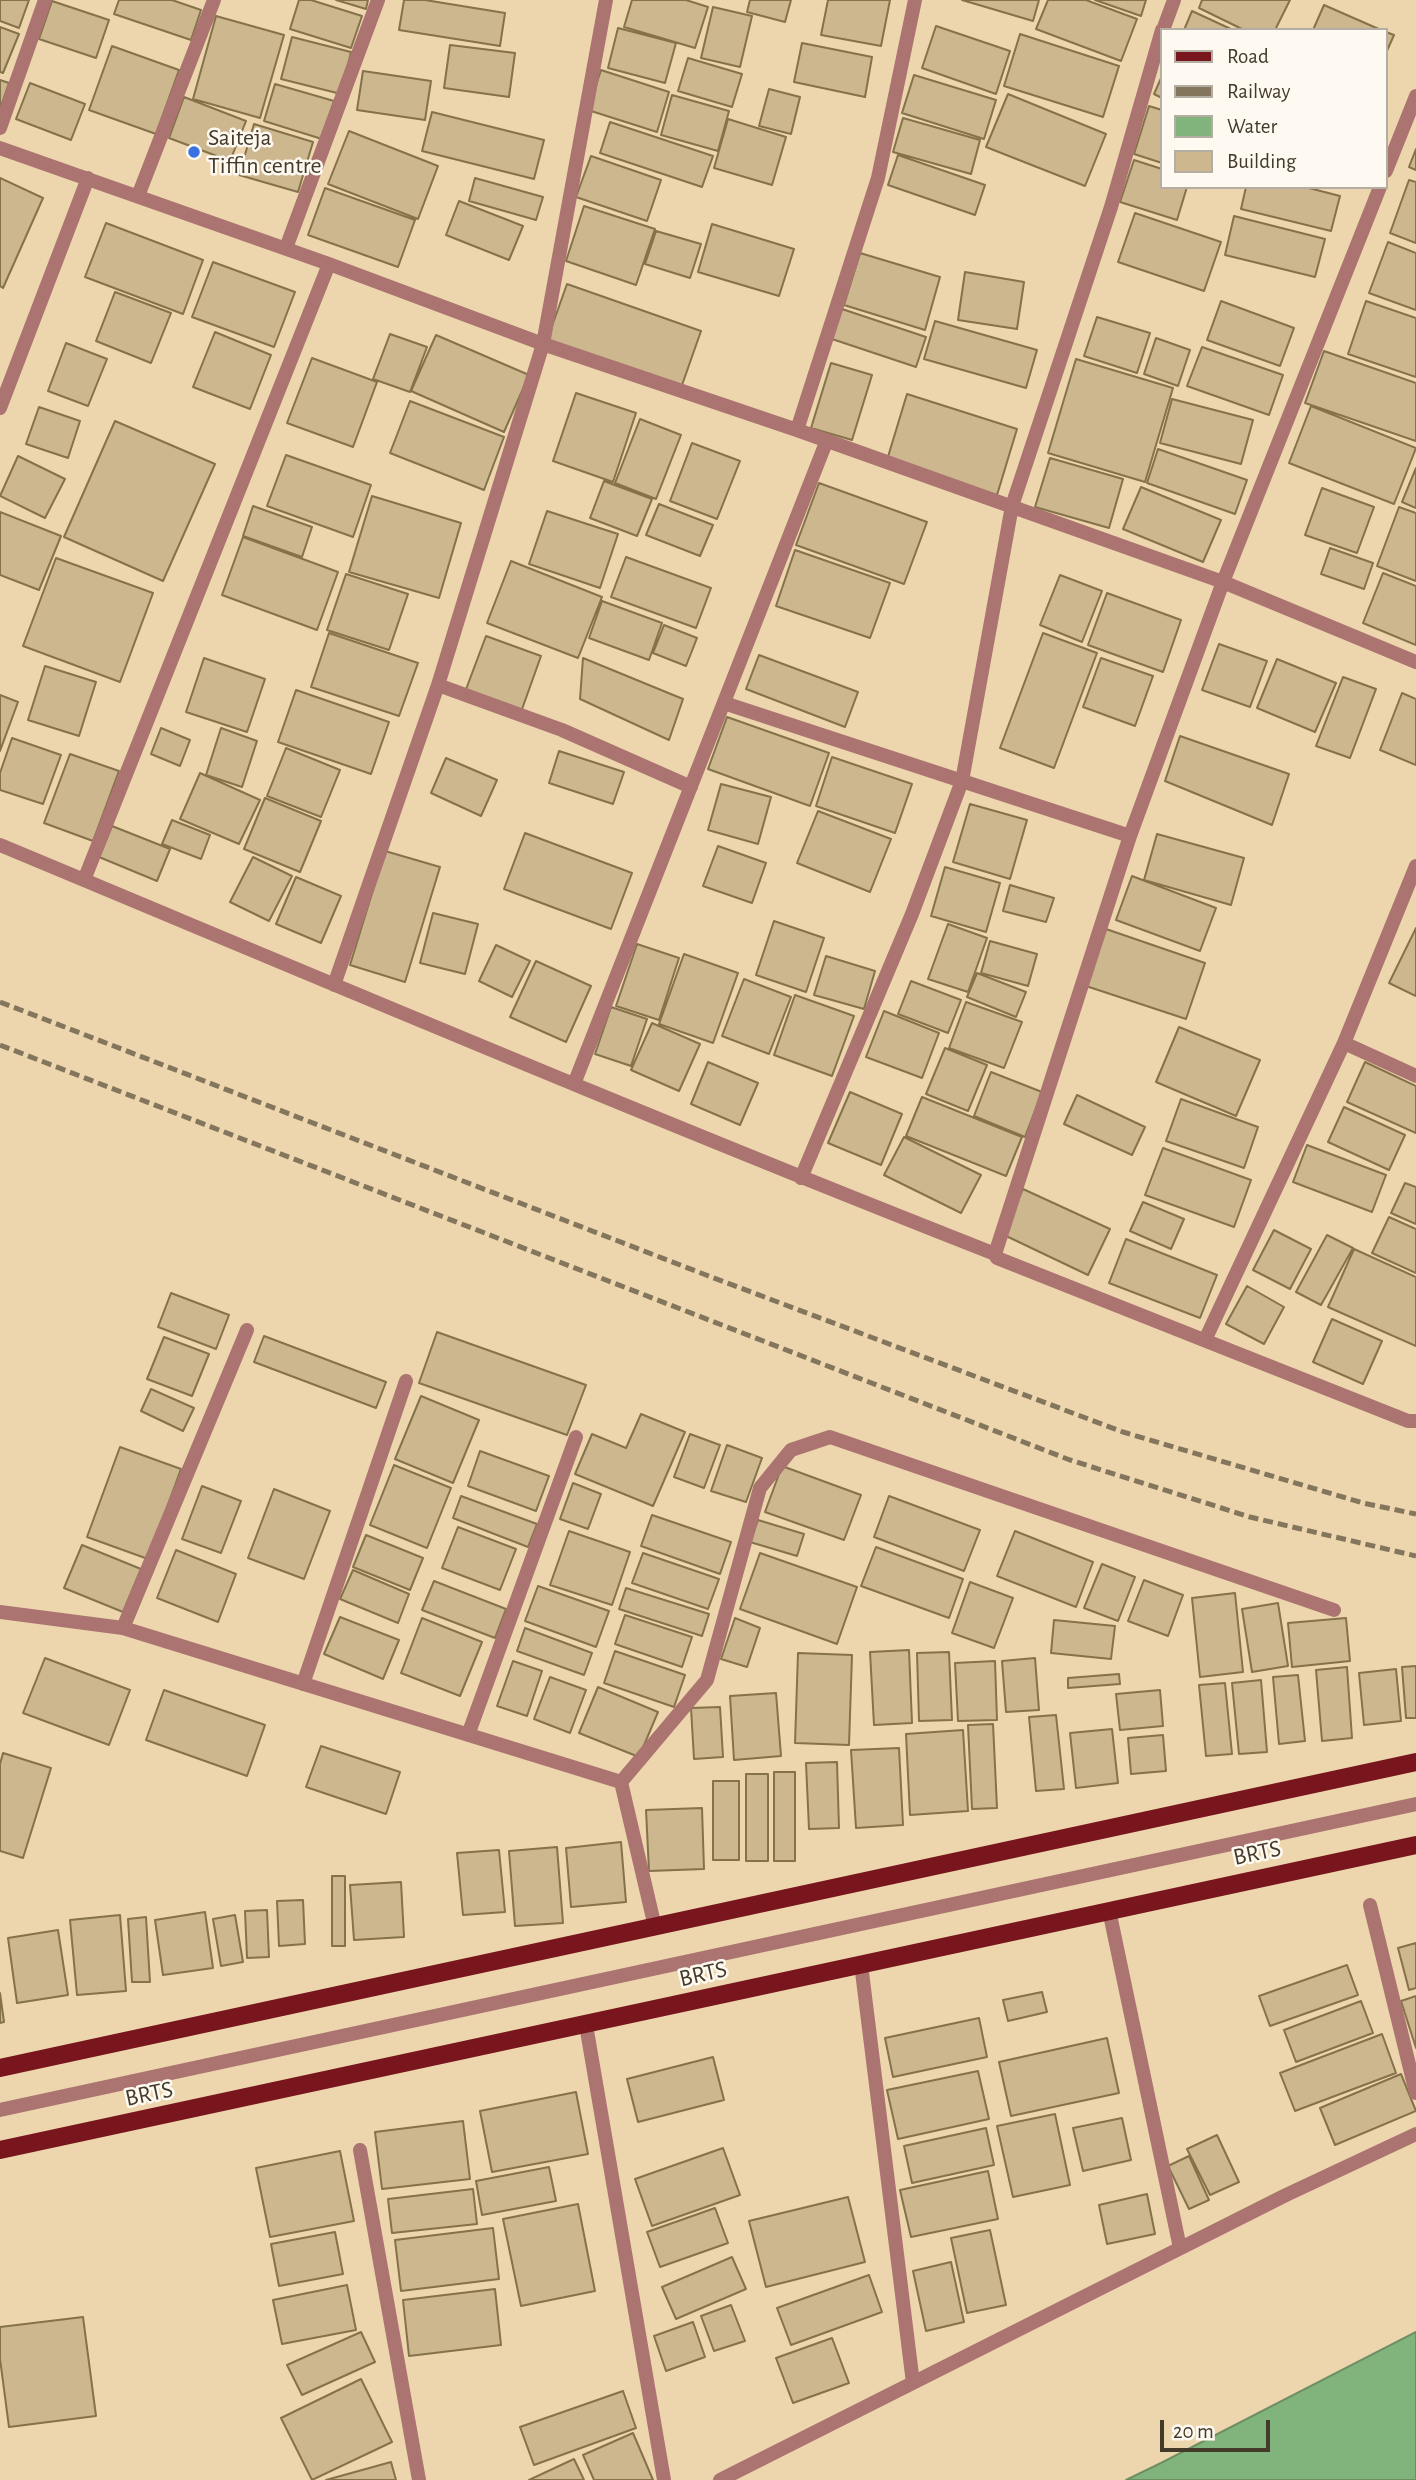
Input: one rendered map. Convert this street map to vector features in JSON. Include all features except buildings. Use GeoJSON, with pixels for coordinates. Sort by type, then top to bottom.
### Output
{"type":"FeatureCollection","features":[{"type":"Feature","properties":{"kind":"main road"},"geometry":{"type":"LineString","coordinates":[[0,2068],[1416,1762]]}},
{"type":"Feature","properties":{"kind":"main road","name":"BRTS"},"geometry":{"type":"LineString","coordinates":[[0,2150],[1416,1845]]}},
{"type":"Feature","properties":{"kind":"street"},"geometry":{"type":"LineString","coordinates":[[0,128],[45,0]]}},
{"type":"Feature","properties":{"kind":"street"},"geometry":{"type":"LineString","coordinates":[[138,196],[214,0]]}},
{"type":"Feature","properties":{"kind":"street"},"geometry":{"type":"LineString","coordinates":[[286,248],[379,0]]}},
{"type":"Feature","properties":{"kind":"street"},"geometry":{"type":"LineString","coordinates":[[334,985],[438,685],[543,344],[606,0]]}},
{"type":"Feature","properties":{"kind":"street"},"geometry":{"type":"LineString","coordinates":[[797,430],[878,178],[915,0]]}},
{"type":"Feature","properties":{"kind":"street"},"geometry":{"type":"LineString","coordinates":[[1163,28],[1174,0]]}},
{"type":"Feature","properties":{"kind":"street"},"geometry":{"type":"LineString","coordinates":[[801,1178],[912,914],[962,781],[1012,506],[1111,207],[1160,37]]}},
{"type":"Feature","properties":{"kind":"street"},"geometry":{"type":"LineString","coordinates":[[1388,166],[1416,96]]}},
{"type":"Feature","properties":{"kind":"street"},"geometry":{"type":"LineString","coordinates":[[0,148],[286,248],[543,344],[827,440],[1223,582],[1416,662]]}},
{"type":"Feature","properties":{"kind":"street"},"geometry":{"type":"LineString","coordinates":[[0,408],[89,178]]}},
{"type":"Feature","properties":{"kind":"street"},"geometry":{"type":"LineString","coordinates":[[995,1254],[1130,836],[1223,582],[1379,189]]}},
{"type":"Feature","properties":{"kind":"street"},"geometry":{"type":"LineString","coordinates":[[84,880],[329,264]]}},
{"type":"Feature","properties":{"kind":"street"},"geometry":{"type":"LineString","coordinates":[[574,1084],[827,440]]}},
{"type":"Feature","properties":{"kind":"street"},"geometry":{"type":"LineString","coordinates":[[438,685],[562,730],[691,787]]}},
{"type":"Feature","properties":{"kind":"street"},"geometry":{"type":"LineString","coordinates":[[724,703],[1130,836]]}},
{"type":"Feature","properties":{"kind":"street"},"geometry":{"type":"LineString","coordinates":[[0,845],[801,1178],[995,1254],[997,1258],[1412,1421],[1416,1407]]}},
{"type":"Feature","properties":{"kind":"street"},"geometry":{"type":"LineString","coordinates":[[1205,1340],[1344,1043],[1412,886],[1416,866]]}},
{"type":"Feature","properties":{"kind":"street"},"geometry":{"type":"LineString","coordinates":[[1344,1043],[1416,1076]]}},
{"type":"Feature","properties":{"kind":"street"},"geometry":{"type":"LineString","coordinates":[[123,1628],[247,1330]]}},
{"type":"Feature","properties":{"kind":"street"},"geometry":{"type":"LineString","coordinates":[[303,1684],[406,1381]]}},
{"type":"Feature","properties":{"kind":"street"},"geometry":{"type":"LineString","coordinates":[[468,1735],[576,1437]]}},
{"type":"Feature","properties":{"kind":"street"},"geometry":{"type":"LineString","coordinates":[[621,1782],[707,1680],[761,1488],[791,1450],[830,1437],[1334,1610]]}},
{"type":"Feature","properties":{"kind":"street"},"geometry":{"type":"LineString","coordinates":[[0,1612],[123,1628],[621,1782]]}},
{"type":"Feature","properties":{"kind":"street"},"geometry":{"type":"LineString","coordinates":[[621,1782],[654,1927]]}},
{"type":"Feature","properties":{"kind":"street"},"geometry":{"type":"LineString","coordinates":[[0,2110],[1416,1804]]}},
{"type":"Feature","properties":{"kind":"street"},"geometry":{"type":"LineString","coordinates":[[1370,1905],[1416,2093]]}},
{"type":"Feature","properties":{"kind":"street"},"geometry":{"type":"LineString","coordinates":[[1109,1910],[1180,2248]]}},
{"type":"Feature","properties":{"kind":"street"},"geometry":{"type":"LineString","coordinates":[[860,1964],[913,2383]]}},
{"type":"Feature","properties":{"kind":"street"},"geometry":{"type":"LineString","coordinates":[[586,2025],[664,2480]]}},
{"type":"Feature","properties":{"kind":"street"},"geometry":{"type":"LineString","coordinates":[[720,2480],[1180,2248],[1416,2134]]}},
{"type":"Feature","properties":{"kind":"street"},"geometry":{"type":"LineString","coordinates":[[360,2150],[419,2480]]}},
{"type":"Feature","properties":{"kind":"water"},"geometry":{"type":"Polygon","coordinates":[[[1416,2332],[1416,2480],[1126,2480],[1161,2463],[1416,2332]]]}},
{"type":"Feature","properties":{"kind":"railway"},"geometry":{"type":"LineString","coordinates":[[0,1002],[706,1275],[1123,1432],[1363,1503],[1416,1514]]}},
{"type":"Feature","properties":{"kind":"railway"},"geometry":{"type":"LineString","coordinates":[[0,1045],[1070,1460],[1250,1517],[1416,1556]]}},
{"type":"Feature","properties":{"kind":"place","name":"Saiteja Tiffin centre"},"geometry":{"type":"Point","coordinates":[194,152]}}]}
